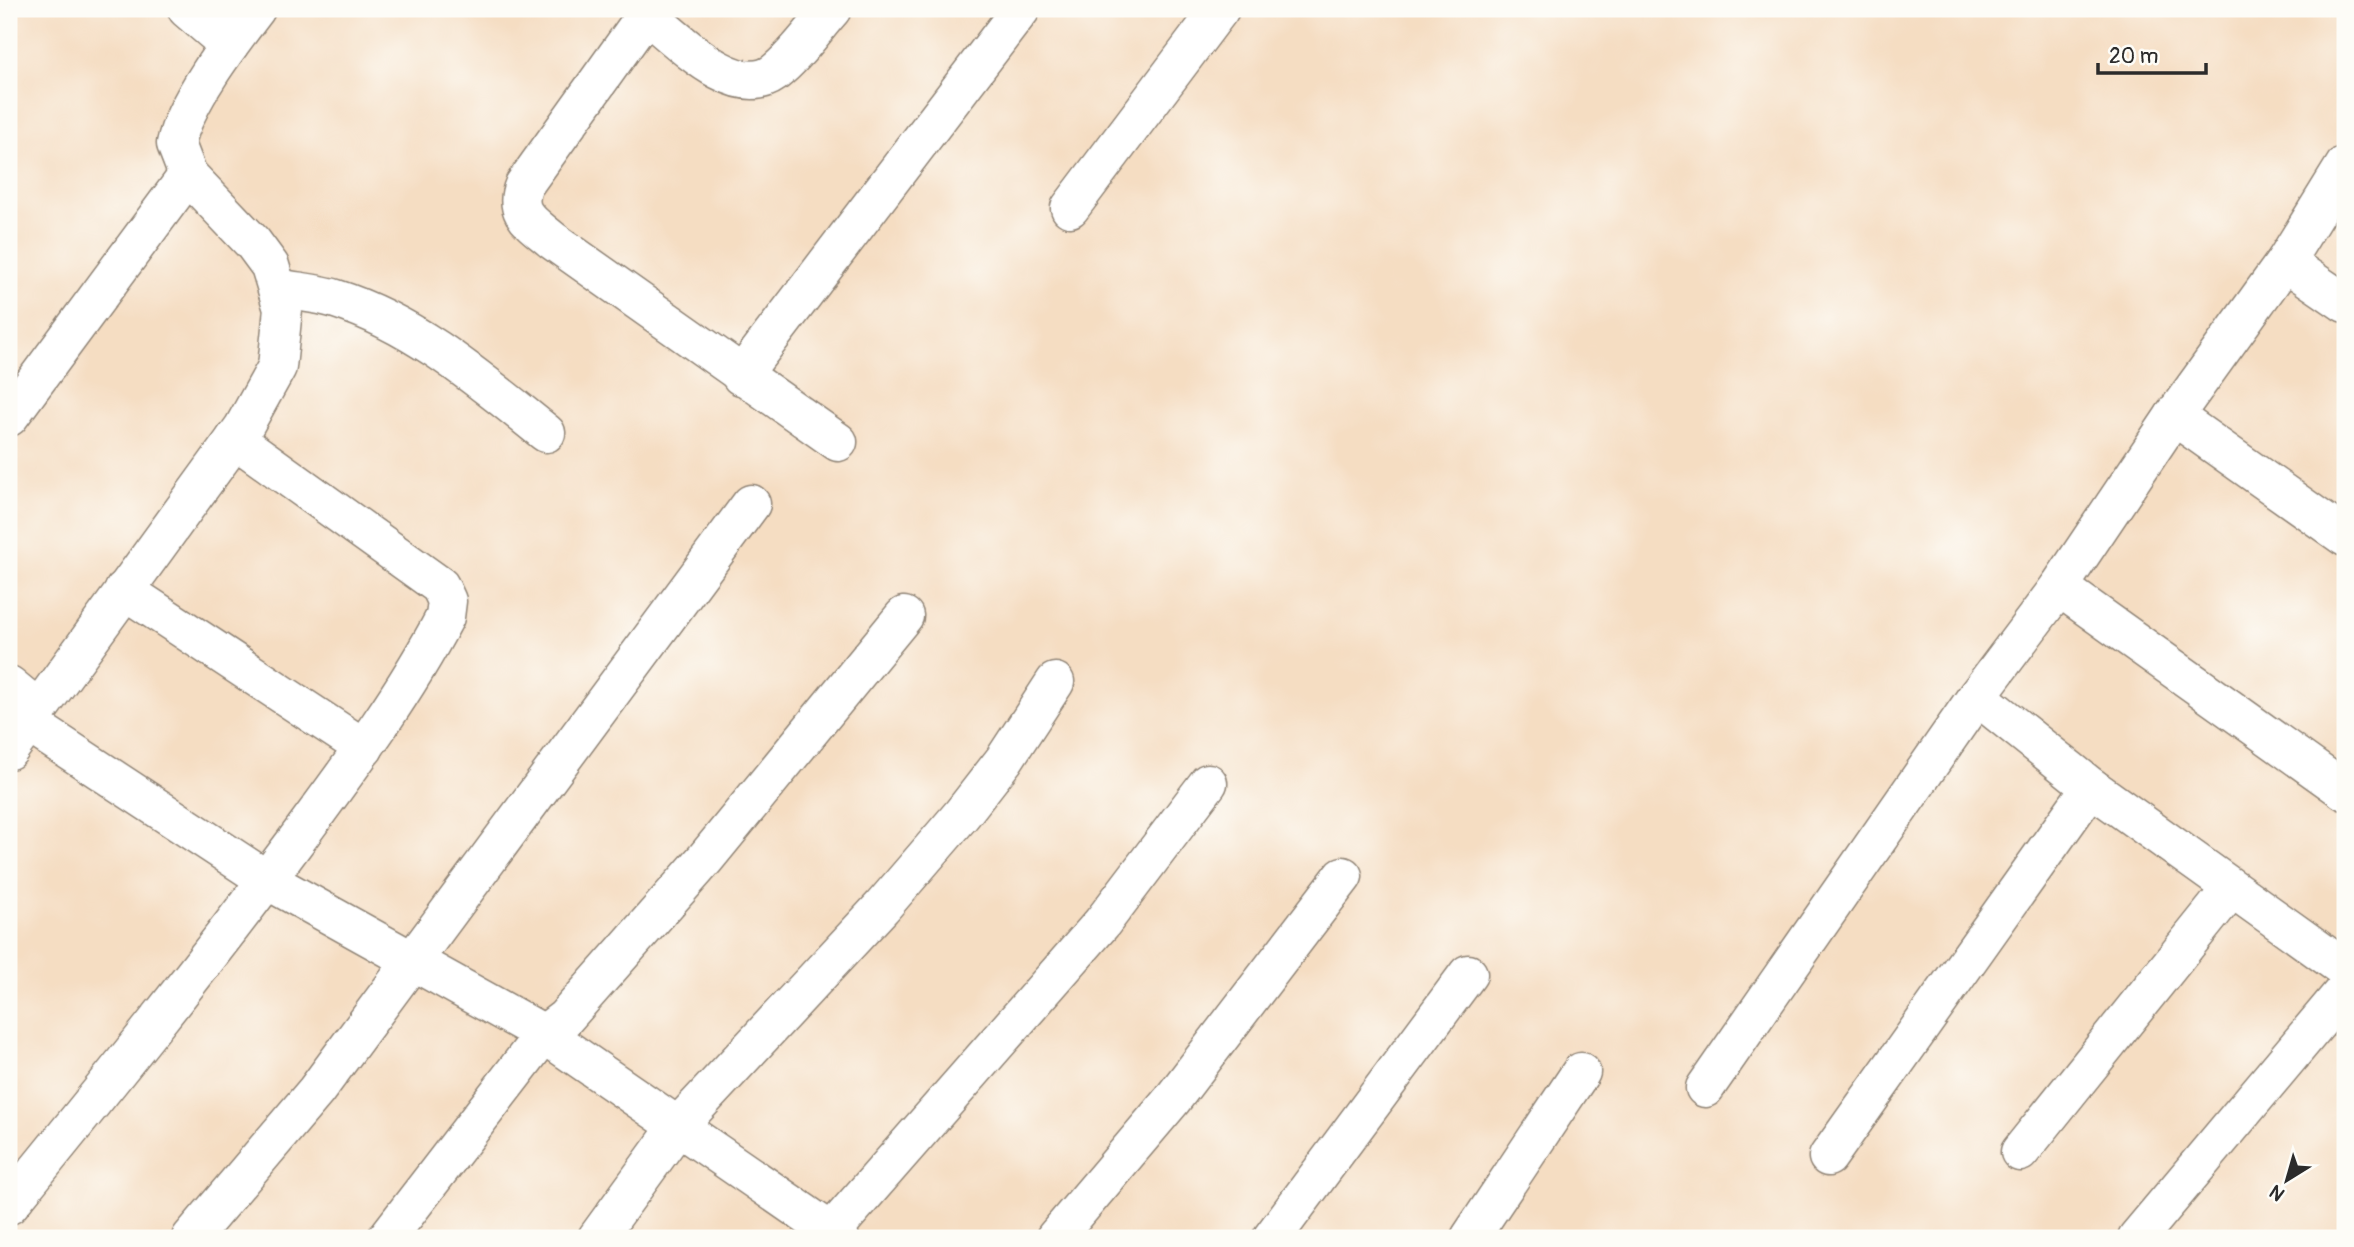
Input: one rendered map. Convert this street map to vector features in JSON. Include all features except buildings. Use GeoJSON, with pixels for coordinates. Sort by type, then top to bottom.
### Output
{"type":"FeatureCollection","features":[{"type":"Feature","properties":{"kind":"street"},"geometry":{"type":"LineString","coordinates":[[187,9],[229,45]]}},
{"type":"Feature","properties":{"kind":"street"},"geometry":{"type":"LineString","coordinates":[[25,727],[235,439],[263,397],[277,367],[283,309],[270,266],[253,243],[188,175],[176,144],[178,131],[229,45],[256,9]]}},
{"type":"Feature","properties":{"kind":"street"},"geometry":{"type":"LineString","coordinates":[[832,9],[772,74],[756,80],[725,75],[648,11],[524,185],[519,205],[522,214],[552,240],[838,442]]}},
{"type":"Feature","properties":{"kind":"street"},"geometry":{"type":"LineString","coordinates":[[741,376],[1021,9]]}},
{"type":"Feature","properties":{"kind":"street"},"geometry":{"type":"LineString","coordinates":[[1070,208],[1220,9]]}},
{"type":"Feature","properties":{"kind":"street"},"geometry":{"type":"LineString","coordinates":[[1705,1088],[1977,696],[2059,587],[2174,416],[2285,262],[2345,165]]}},
{"type":"Feature","properties":{"kind":"street"},"geometry":{"type":"LineString","coordinates":[[9,417],[188,175]]}},
{"type":"Feature","properties":{"kind":"street"},"geometry":{"type":"LineString","coordinates":[[2285,262],[2345,303]]}},
{"type":"Feature","properties":{"kind":"street"},"geometry":{"type":"LineString","coordinates":[[278,288],[335,299],[394,323],[453,358],[546,433]]}},
{"type":"Feature","properties":{"kind":"street"},"geometry":{"type":"LineString","coordinates":[[2174,416],[2345,537]]}},
{"type":"Feature","properties":{"kind":"street"},"geometry":{"type":"LineString","coordinates":[[9,1205],[145,1039],[267,880],[364,748],[440,625],[447,609],[445,594],[430,578],[235,439]]}},
{"type":"Feature","properties":{"kind":"street"},"geometry":{"type":"LineString","coordinates":[[191,1238],[316,1091],[751,504]]}},
{"type":"Feature","properties":{"kind":"street"},"geometry":{"type":"LineString","coordinates":[[2059,587],[2345,791]]}},
{"type":"Feature","properties":{"kind":"street"},"geometry":{"type":"LineString","coordinates":[[124,590],[364,748]]}},
{"type":"Feature","properties":{"kind":"street"},"geometry":{"type":"LineString","coordinates":[[387,1238],[544,1034],[565,1018],[705,859],[904,616]]}},
{"type":"Feature","properties":{"kind":"street"},"geometry":{"type":"LineString","coordinates":[[597,1238],[679,1125],[882,907],[962,814],[1003,760],[1055,682]]}},
{"type":"Feature","properties":{"kind":"street"},"geometry":{"type":"LineString","coordinates":[[9,685],[25,727],[267,880],[544,1034],[679,1125],[832,1236],[1085,943],[1208,783]]}},
{"type":"Feature","properties":{"kind":"street"},"geometry":{"type":"LineString","coordinates":[[1977,696],[2091,788],[2345,969]]}},
{"type":"Feature","properties":{"kind":"street"},"geometry":{"type":"LineString","coordinates":[[1828,1157],[2091,788]]}},
{"type":"Feature","properties":{"kind":"street"},"geometry":{"type":"LineString","coordinates":[[1055,1238],[1172,1100],[1343,876]]}},
{"type":"Feature","properties":{"kind":"street"},"geometry":{"type":"LineString","coordinates":[[2020,1152],[2231,889]]}},
{"type":"Feature","properties":{"kind":"street"},"geometry":{"type":"LineString","coordinates":[[1272,1238],[1468,974]]}},
{"type":"Feature","properties":{"kind":"street"},"geometry":{"type":"LineString","coordinates":[[2137,1238],[2345,990]]}},
{"type":"Feature","properties":{"kind":"street"},"geometry":{"type":"LineString","coordinates":[[1470,1238],[1581,1072]]}}]}
